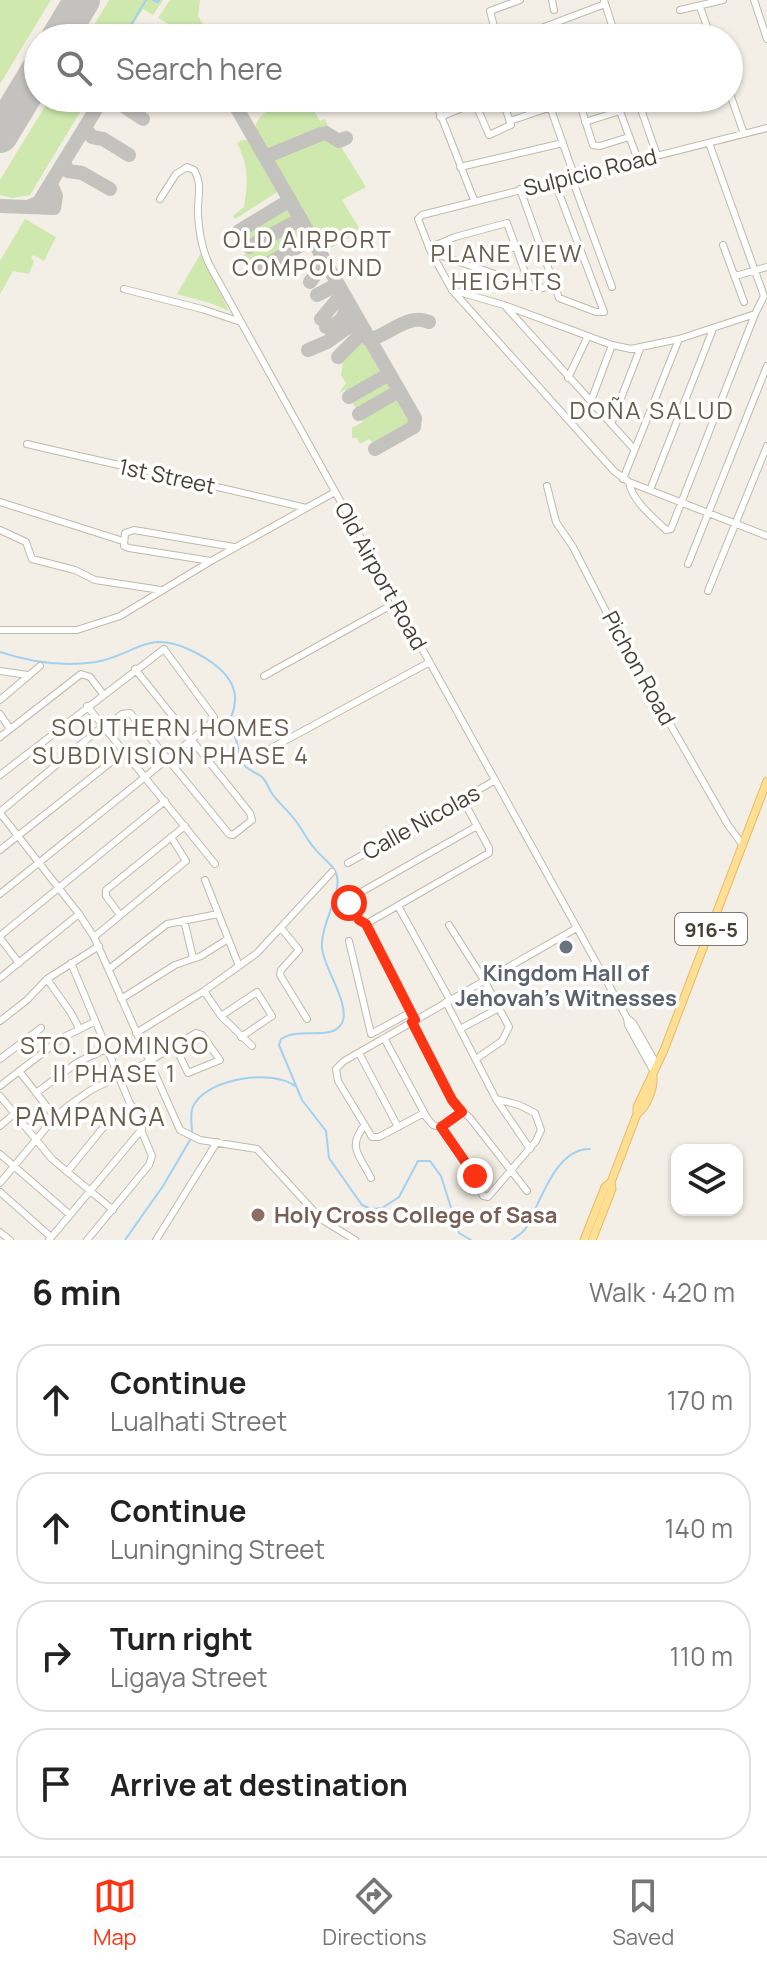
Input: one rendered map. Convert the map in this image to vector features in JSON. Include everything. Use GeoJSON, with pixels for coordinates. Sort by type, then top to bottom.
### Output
{"type":"FeatureCollection","features":[{"type":"Feature","properties":{"kind":"main road","name":"916-5"},"geometry":{"type":"LineString","coordinates":[[584,1240],[624,1150],[647,1081],[655,1072],[767,781]]}},
{"type":"Feature","properties":{"kind":"main road","name":"916-5"},"geometry":{"type":"LineString","coordinates":[[592,1240],[612,1189],[611,1182]]}},
{"type":"Feature","properties":{"kind":"street"},"geometry":{"type":"LineString","coordinates":[[493,24],[490,11],[520,0]]}},
{"type":"Feature","properties":{"kind":"street"},"geometry":{"type":"LineString","coordinates":[[552,0],[554,10]]}},
{"type":"Feature","properties":{"kind":"street"},"geometry":{"type":"LineString","coordinates":[[680,10],[723,0]]}},
{"type":"Feature","properties":{"kind":"street"},"geometry":{"type":"LineString","coordinates":[[754,0],[767,39]]}},
{"type":"Feature","properties":{"kind":"street"},"geometry":{"type":"LineString","coordinates":[[554,24],[604,2],[611,24]]}},
{"type":"Feature","properties":{"kind":"street"},"geometry":{"type":"LineString","coordinates":[[700,7],[706,24]]}},
{"type":"Feature","properties":{"kind":"street"},"geometry":{"type":"LineString","coordinates":[[438,112],[474,200]]}},
{"type":"Feature","properties":{"kind":"street"},"geometry":{"type":"LineString","coordinates":[[440,117],[450,112]]}},
{"type":"Feature","properties":{"kind":"street"},"geometry":{"type":"LineString","coordinates":[[479,112],[488,134],[509,128],[507,112]]}},
{"type":"Feature","properties":{"kind":"street"},"geometry":{"type":"LineString","coordinates":[[510,121],[536,112]]}},
{"type":"Feature","properties":{"kind":"street"},"geometry":{"type":"LineString","coordinates":[[553,112],[612,287]]}},
{"type":"Feature","properties":{"kind":"street"},"geometry":{"type":"LineString","coordinates":[[582,112],[595,146],[629,137]]}},
{"type":"Feature","properties":{"kind":"street"},"geometry":{"type":"LineString","coordinates":[[585,122],[617,112]]}},
{"type":"Feature","properties":{"kind":"street"},"geometry":{"type":"LineString","coordinates":[[620,112],[638,160]]}},
{"type":"Feature","properties":{"kind":"street"},"geometry":{"type":"LineString","coordinates":[[642,112],[657,155]]}},
{"type":"Feature","properties":{"kind":"street"},"geometry":{"type":"LineString","coordinates":[[736,112],[744,134]]}},
{"type":"Feature","properties":{"kind":"street","name":"Sulpicio Road"},"geometry":{"type":"LineString","coordinates":[[430,250],[419,222],[422,215],[767,128]]}},
{"type":"Feature","properties":{"kind":"street"},"geometry":{"type":"LineString","coordinates":[[460,167],[563,143]]}},
{"type":"Feature","properties":{"kind":"street"},"geometry":{"type":"LineString","coordinates":[[430,250],[452,290],[626,481],[632,493],[667,531],[682,503],[764,296],[709,143]]}},
{"type":"Feature","properties":{"kind":"street","name":"Old Airport Road"},"geometry":{"type":"LineString","coordinates":[[160,199],[179,170],[191,167],[197,173],[203,250],[655,1072]]}},
{"type":"Feature","properties":{"kind":"street"},"geometry":{"type":"LineString","coordinates":[[520,189],[559,298],[604,312],[554,180]]}},
{"type":"Feature","properties":{"kind":"street"},"geometry":{"type":"LineString","coordinates":[[430,250],[455,237],[507,223],[530,286]]}},
{"type":"Feature","properties":{"kind":"street"},"geometry":{"type":"LineString","coordinates":[[723,245],[744,302]]}},
{"type":"Feature","properties":{"kind":"street"},"geometry":{"type":"LineString","coordinates":[[462,261],[516,247]]}},
{"type":"Feature","properties":{"kind":"street"},"geometry":{"type":"LineString","coordinates":[[430,250],[530,286],[541,289],[555,285]]}},
{"type":"Feature","properties":{"kind":"street"},"geometry":{"type":"LineString","coordinates":[[735,276],[767,267]]}},
{"type":"Feature","properties":{"kind":"street"},"geometry":{"type":"LineString","coordinates":[[124,289],[241,322]]}},
{"type":"Feature","properties":{"kind":"street"},"geometry":{"type":"LineString","coordinates":[[452,290],[504,305],[612,345],[640,349],[755,314]]}},
{"type":"Feature","properties":{"kind":"street"},"geometry":{"type":"LineString","coordinates":[[504,305],[634,449]]}},
{"type":"Feature","properties":{"kind":"street"},"geometry":{"type":"LineString","coordinates":[[650,490],[713,329]]}},
{"type":"Feature","properties":{"kind":"street"},"geometry":{"type":"LineString","coordinates":[[568,378],[588,336]]}},
{"type":"Feature","properties":{"kind":"street"},"geometry":{"type":"LineString","coordinates":[[626,481],[634,449],[679,339]]}},
{"type":"Feature","properties":{"kind":"street"},"geometry":{"type":"LineString","coordinates":[[591,401],[612,345]]}},
{"type":"Feature","properties":{"kind":"street"},"geometry":{"type":"LineString","coordinates":[[611,424],[640,349]]}},
{"type":"Feature","properties":{"kind":"street"},"geometry":{"type":"LineString","coordinates":[[688,564],[767,366]]}},
{"type":"Feature","properties":{"kind":"street","name":"1st Street"},"geometry":{"type":"LineString","coordinates":[[27,444],[306,508]]}},
{"type":"Feature","properties":{"kind":"street"},"geometry":{"type":"LineString","coordinates":[[708,591],[767,446]]}},
{"type":"Feature","properties":{"kind":"street"},"geometry":{"type":"LineString","coordinates":[[626,481],[767,536]]}},
{"type":"Feature","properties":{"kind":"street","name":"Pichon Road"},"geometry":{"type":"LineString","coordinates":[[547,486],[556,522],[573,547],[626,645],[646,689],[742,844]]}},
{"type":"Feature","properties":{"kind":"street"},"geometry":{"type":"LineString","coordinates":[[0,630],[84,628],[128,613],[161,590],[335,492]]}},
{"type":"Feature","properties":{"kind":"street"},"geometry":{"type":"LineString","coordinates":[[0,502],[124,537],[144,531],[236,547]]}},
{"type":"Feature","properties":{"kind":"street"},"geometry":{"type":"LineString","coordinates":[[0,530],[23,539],[32,559],[75,570],[95,580],[161,590]]}},
{"type":"Feature","properties":{"kind":"street"},"geometry":{"type":"LineString","coordinates":[[124,537],[124,546],[129,548],[211,561]]}},
{"type":"Feature","properties":{"kind":"street"},"geometry":{"type":"LineString","coordinates":[[264,676],[395,603]]}},
{"type":"Feature","properties":{"kind":"street"},"geometry":{"type":"LineString","coordinates":[[0,775],[164,649],[213,714],[211,723],[191,740],[0,894]]}},
{"type":"Feature","properties":{"kind":"street"},"geometry":{"type":"LineString","coordinates":[[268,750],[428,663]]}},
{"type":"Feature","properties":{"kind":"street"},"geometry":{"type":"LineString","coordinates":[[0,700],[40,666]]}},
{"type":"Feature","properties":{"kind":"street"},"geometry":{"type":"LineString","coordinates":[[135,669],[252,818],[231,835],[130,713],[122,714],[105,726],[0,812],[94,937],[180,1130],[193,1138],[257,1149],[321,1219],[355,1240]]}},
{"type":"Feature","properties":{"kind":"street"},"geometry":{"type":"LineString","coordinates":[[0,671],[28,675]]}},
{"type":"Feature","properties":{"kind":"street"},"geometry":{"type":"LineString","coordinates":[[0,737],[81,674],[90,677],[103,694]]}},
{"type":"Feature","properties":{"kind":"street"},"geometry":{"type":"LineString","coordinates":[[87,706],[147,776],[215,864]]}},
{"type":"Feature","properties":{"kind":"street"},"geometry":{"type":"LineString","coordinates":[[0,714],[10,729]]}},
{"type":"Feature","properties":{"kind":"street"},"geometry":{"type":"LineString","coordinates":[[0,850],[125,751]]}},
{"type":"Feature","properties":{"kind":"street","name":"Calle Nicolas"},"geometry":{"type":"LineString","coordinates":[[348,863],[494,781]]}},
{"type":"Feature","properties":{"kind":"street"},"geometry":{"type":"LineString","coordinates":[[366,924],[490,852],[463,800]]}},
{"type":"Feature","properties":{"kind":"street"},"geometry":{"type":"LineString","coordinates":[[19,963],[0,937],[165,801]]}},
{"type":"Feature","properties":{"kind":"street"},"geometry":{"type":"LineString","coordinates":[[120,915],[106,896],[106,890],[185,826]]}},
{"type":"Feature","properties":{"kind":"street"},"geometry":{"type":"LineString","coordinates":[[477,826],[349,899],[359,920],[366,924],[452,1100],[470,1118],[527,1191]]}},
{"type":"Feature","properties":{"kind":"street"},"geometry":{"type":"LineString","coordinates":[[94,937],[186,861],[171,837]]}},
{"type":"Feature","properties":{"kind":"street"},"geometry":{"type":"LineString","coordinates":[[136,1033],[204,991],[257,953],[332,872]]}},
{"type":"Feature","properties":{"kind":"street"},"geometry":{"type":"LineString","coordinates":[[205,880],[239,966]]}},
{"type":"Feature","properties":{"kind":"street"},"geometry":{"type":"LineString","coordinates":[[398,906],[496,1099],[530,1149]]}},
{"type":"Feature","properties":{"kind":"street"},"geometry":{"type":"LineString","coordinates":[[0,978],[79,914]]}},
{"type":"Feature","properties":{"kind":"street"},"geometry":{"type":"LineString","coordinates":[[109,969],[167,924],[218,914]]}},
{"type":"Feature","properties":{"kind":"street"},"geometry":{"type":"LineString","coordinates":[[184,920],[193,958]]}},
{"type":"Feature","properties":{"kind":"street"},"geometry":{"type":"LineString","coordinates":[[449,925],[509,1027],[497,1045],[476,1059]]}},
{"type":"Feature","properties":{"kind":"street"},"geometry":{"type":"LineString","coordinates":[[281,928],[299,950],[280,975],[307,1019]]}},
{"type":"Feature","properties":{"kind":"street"},"geometry":{"type":"LineString","coordinates":[[424,1113],[374,1137],[364,1126],[335,1072],[338,1066],[575,929]]}},
{"type":"Feature","properties":{"kind":"street"},"geometry":{"type":"LineString","coordinates":[[121,999],[175,965],[204,955],[228,939]]}},
{"type":"Feature","properties":{"kind":"street"},"geometry":{"type":"LineString","coordinates":[[349,941],[371,1034],[411,1012]]}},
{"type":"Feature","properties":{"kind":"street"},"geometry":{"type":"LineString","coordinates":[[0,1021],[31,997],[47,979],[99,946]]}},
{"type":"Feature","properties":{"kind":"street"},"geometry":{"type":"LineString","coordinates":[[71,963],[151,1152],[149,1165],[87,1240]]}},
{"type":"Feature","properties":{"kind":"street"},"geometry":{"type":"LineString","coordinates":[[47,979],[79,1028]]}},
{"type":"Feature","properties":{"kind":"street"},"geometry":{"type":"LineString","coordinates":[[204,991],[221,1016],[252,1046]]}},
{"type":"Feature","properties":{"kind":"street"},"geometry":{"type":"LineString","coordinates":[[221,1016],[257,992],[272,1016],[241,1037]]}},
{"type":"Feature","properties":{"kind":"street"},"geometry":{"type":"LineString","coordinates":[[460,1029],[499,1008]]}},
{"type":"Feature","properties":{"kind":"street"},"geometry":{"type":"LineString","coordinates":[[0,1086],[62,1038],[94,1022]]}},
{"type":"Feature","properties":{"kind":"street"},"geometry":{"type":"LineString","coordinates":[[0,1059],[41,1028]]}},
{"type":"Feature","properties":{"kind":"street"},"geometry":{"type":"LineString","coordinates":[[0,1183],[55,1117],[91,1090],[148,1062],[193,1034],[200,1033],[220,1058],[215,1063],[188,1073],[175,1046]]}},
{"type":"Feature","properties":{"kind":"street"},"geometry":{"type":"LineString","coordinates":[[384,1038],[424,1113],[433,1125],[441,1127],[475,1176],[486,1198],[540,1136],[538,1117],[519,1105],[496,1099]]}},
{"type":"Feature","properties":{"kind":"street"},"geometry":{"type":"LineString","coordinates":[[36,1093],[78,1062],[106,1049]]}},
{"type":"Feature","properties":{"kind":"street"},"geometry":{"type":"LineString","coordinates":[[359,1053],[398,1127]]}},
{"type":"Feature","properties":{"kind":"street"},"geometry":{"type":"LineString","coordinates":[[19,1071],[55,1117]]}},
{"type":"Feature","properties":{"kind":"street"},"geometry":{"type":"LineString","coordinates":[[0,1096],[35,1140],[67,1172],[113,1210]]}},
{"type":"Feature","properties":{"kind":"street"},"geometry":{"type":"LineString","coordinates":[[67,1172],[111,1118],[132,1106]]}},
{"type":"Feature","properties":{"kind":"street"},"geometry":{"type":"LineString","coordinates":[[441,1127],[462,1112]]}},
{"type":"Feature","properties":{"kind":"street"},"geometry":{"type":"LineString","coordinates":[[0,1126],[14,1114]]}},
{"type":"Feature","properties":{"kind":"street"},"geometry":{"type":"LineString","coordinates":[[364,1126],[355,1143],[371,1178]]}},
{"type":"Feature","properties":{"kind":"street"},"geometry":{"type":"LineString","coordinates":[[0,1192],[50,1238],[142,1129]]}},
{"type":"Feature","properties":{"kind":"street"},"geometry":{"type":"LineString","coordinates":[[159,1238],[217,1142]]}},
{"type":"Feature","properties":{"kind":"street"},"geometry":{"type":"LineString","coordinates":[[0,1154],[69,1214]]}},
{"type":"Feature","properties":{"kind":"street"},"geometry":{"type":"LineString","coordinates":[[0,1232],[10,1240]]}},
{"type":"Feature","properties":{"kind":"green space"},"geometry":{"type":"Polygon","coordinates":[[[0,0],[51,0],[36,24],[24,24],[24,44],[0,84],[0,0]]]}},
{"type":"Feature","properties":{"kind":"green space"},"geometry":{"type":"Polygon","coordinates":[[[109,0],[163,0],[153,15],[143,9],[134,24],[94,24],[109,0]]]}},
{"type":"Feature","properties":{"kind":"green space"},"geometry":{"type":"Polygon","coordinates":[[[170,0],[200,0],[198,16],[203,24],[168,24],[158,18],[170,0]]]}},
{"type":"Feature","properties":{"kind":"green space"},"geometry":{"type":"Polygon","coordinates":[[[41,112],[80,112],[30,195],[12,198],[0,195],[0,180],[41,112]]]}},
{"type":"Feature","properties":{"kind":"green space"},"geometry":{"type":"Polygon","coordinates":[[[315,112],[320,121],[325,119],[329,128],[269,151],[255,130],[264,113],[315,112]]]}},
{"type":"Feature","properties":{"kind":"green space"},"geometry":{"type":"Polygon","coordinates":[[[324,135],[338,142],[366,187],[342,200],[361,231],[325,251],[271,157],[324,135]]]}},
{"type":"Feature","properties":{"kind":"green space"},"geometry":{"type":"Polygon","coordinates":[[[250,140],[279,191],[235,219],[233,216],[244,207],[246,189],[246,167],[237,143],[250,140]]]}},
{"type":"Feature","properties":{"kind":"green space"},"geometry":{"type":"Polygon","coordinates":[[[284,208],[290,209],[294,220],[247,247],[240,234],[284,208]]]}},
{"type":"Feature","properties":{"kind":"green space"},"geometry":{"type":"Polygon","coordinates":[[[25,219],[56,237],[44,261],[33,255],[29,274],[13,271],[0,294],[0,261],[25,219]]]}},
{"type":"Feature","properties":{"kind":"green space"},"geometry":{"type":"Polygon","coordinates":[[[295,224],[305,240],[256,268],[253,263],[246,267],[241,257],[295,224]]]}},
{"type":"Feature","properties":{"kind":"green space"},"geometry":{"type":"Polygon","coordinates":[[[201,253],[229,311],[177,294],[201,253]]]}},
{"type":"Feature","properties":{"kind":"green space"},"geometry":{"type":"Polygon","coordinates":[[[362,336],[385,375],[348,395],[345,390],[339,393],[346,383],[341,375],[343,363],[337,366],[342,361],[340,358],[362,336]]]}},
{"type":"Feature","properties":{"kind":"green space"},"geometry":{"type":"Polygon","coordinates":[[[387,379],[394,392],[359,413],[350,399],[387,379]]]}},
{"type":"Feature","properties":{"kind":"green space"},"geometry":{"type":"Polygon","coordinates":[[[396,395],[412,422],[411,427],[376,446],[369,439],[360,444],[357,438],[352,438],[352,428],[363,422],[360,416],[381,407],[380,404],[396,395]]]}},
{"type":"Feature","properties":{"kind":"waterway"},"geometry":{"type":"LineString","coordinates":[[131,24],[146,0]]}},
{"type":"Feature","properties":{"kind":"waterway"},"geometry":{"type":"LineString","coordinates":[[153,0],[159,0]]}},
{"type":"Feature","properties":{"kind":"waterway"},"geometry":{"type":"LineString","coordinates":[[0,652],[47,663],[72,664],[109,659],[141,646],[161,642],[196,653],[226,675],[234,691],[230,721],[242,763],[264,779],[313,847],[332,866],[338,880],[324,929],[322,948],[343,1007],[342,1023],[331,1032],[288,1035],[281,1039],[279,1045],[302,1100],[326,1131],[329,1158],[362,1205],[371,1209],[382,1208],[399,1197],[418,1161],[430,1161],[441,1176],[459,1233],[471,1240]]}},
{"type":"Feature","properties":{"kind":"waterway"},"geometry":{"type":"LineString","coordinates":[[192,1134],[193,1106],[214,1087],[258,1077],[285,1081],[295,1086]]}},
{"type":"Feature","properties":{"kind":"waterway"},"geometry":{"type":"LineString","coordinates":[[125,1240],[163,1186],[190,1140]]}},
{"type":"Feature","properties":{"kind":"waterway"},"geometry":{"type":"LineString","coordinates":[[512,1240],[526,1228],[558,1167],[578,1151],[590,1149]]}},
{"type":"Feature","properties":{"kind":"taxiway"},"geometry":{"type":"LineString","coordinates":[[0,206],[28,207],[39,202],[94,112]]}},
{"type":"Feature","properties":{"kind":"taxiway"},"geometry":{"type":"LineString","coordinates":[[132,112],[143,119]]}},
{"type":"Feature","properties":{"kind":"taxiway"},"geometry":{"type":"LineString","coordinates":[[239,112],[415,418],[414,427],[375,449]]}},
{"type":"Feature","properties":{"kind":"taxiway"},"geometry":{"type":"LineString","coordinates":[[85,128],[92,137],[103,139],[129,155]]}},
{"type":"Feature","properties":{"kind":"taxiway"},"geometry":{"type":"LineString","coordinates":[[265,157],[321,134],[326,133],[339,141],[346,138]]}},
{"type":"Feature","properties":{"kind":"taxiway"},"geometry":{"type":"LineString","coordinates":[[64,163],[68,171],[82,173],[110,189]]}},
{"type":"Feature","properties":{"kind":"taxiway"},"geometry":{"type":"LineString","coordinates":[[28,207],[54,208],[56,196],[51,184]]}},
{"type":"Feature","properties":{"kind":"taxiway"},"geometry":{"type":"LineString","coordinates":[[239,231],[290,200]]}},
{"type":"Feature","properties":{"kind":"taxiway"},"geometry":{"type":"LineString","coordinates":[[249,247],[301,219]]}},
{"type":"Feature","properties":{"kind":"taxiway"},"geometry":{"type":"LineString","coordinates":[[257,270],[312,239]]}},
{"type":"Feature","properties":{"kind":"taxiway"},"geometry":{"type":"LineString","coordinates":[[310,282],[325,262]]}},
{"type":"Feature","properties":{"kind":"taxiway"},"geometry":{"type":"LineString","coordinates":[[317,295],[338,284]]}},
{"type":"Feature","properties":{"kind":"taxiway"},"geometry":{"type":"LineString","coordinates":[[321,319],[343,293]]}},
{"type":"Feature","properties":{"kind":"taxiway"},"geometry":{"type":"LineString","coordinates":[[326,327],[342,318],[347,300]]}},
{"type":"Feature","properties":{"kind":"taxiway"},"geometry":{"type":"LineString","coordinates":[[308,350],[327,342],[358,320]]}},
{"type":"Feature","properties":{"kind":"taxiway"},"geometry":{"type":"LineString","coordinates":[[369,340],[406,322],[429,322]]}},
{"type":"Feature","properties":{"kind":"taxiway"},"geometry":{"type":"LineString","coordinates":[[338,357],[364,331]]}},
{"type":"Feature","properties":{"kind":"taxiway"},"geometry":{"type":"LineString","coordinates":[[349,397],[389,374]]}},
{"type":"Feature","properties":{"kind":"taxiway"},"geometry":{"type":"LineString","coordinates":[[359,414],[399,391]]}},
{"type":"Feature","properties":{"kind":"runway"},"geometry":{"type":"LineString","coordinates":[[67,24],[82,0]]}},
{"type":"Feature","properties":{"kind":"runway"},"geometry":{"type":"LineString","coordinates":[[0,135],[24,95]]}},
{"type":"Feature","properties":{"kind":"place","name":"Kingdom Hall of Jehovah's Witnesses"},"geometry":{"type":"Point","coordinates":[566,947]}},
{"type":"Feature","properties":{"kind":"place","name":"Holy Cross College of Sasa"},"geometry":{"type":"Point","coordinates":[258,1215]}},
{"type":"Feature","properties":{"kind":"district","name":"OLD AIRPORT COMPOUND"},"geometry":{"type":"Point","coordinates":[308,252]}},
{"type":"Feature","properties":{"kind":"district","name":"PLANE VIEW HEIGHTS"},"geometry":{"type":"Point","coordinates":[507,266]}},
{"type":"Feature","properties":{"kind":"district","name":"DOÑA SALUD"},"geometry":{"type":"Point","coordinates":[652,409]}},
{"type":"Feature","properties":{"kind":"district","name":"SOUTHERN HOMES SUBDIVISION PHASE 4"},"geometry":{"type":"Point","coordinates":[171,740]}},
{"type":"Feature","properties":{"kind":"district","name":"STO. DOMINGO II PHASE 1"},"geometry":{"type":"Point","coordinates":[115,1058]}},
{"type":"Feature","properties":{"kind":"district","name":"PAMPANGA"},"geometry":{"type":"Point","coordinates":[91,1116]}},
{"type":"Feature","properties":{"kind":"route"},"geometry":{"type":"LineString","coordinates":[[349,903],[359,920],[366,924],[415,1020],[412,1022],[452,1100],[462,1112],[441,1127],[475,1176]]}}]}
